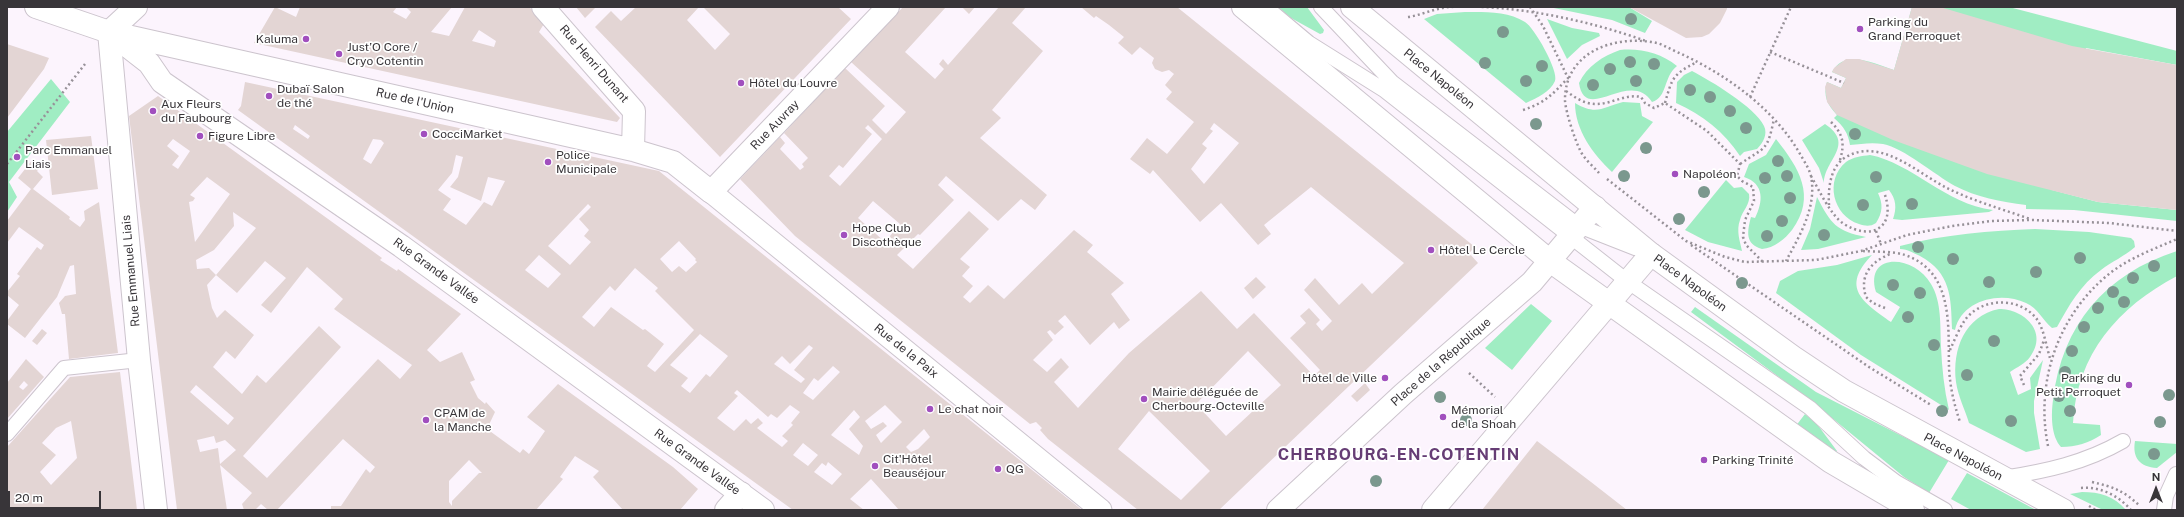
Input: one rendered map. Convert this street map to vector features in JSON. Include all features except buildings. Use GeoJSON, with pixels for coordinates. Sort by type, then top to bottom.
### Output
{"type":"FeatureCollection","features":[{"type":"Feature","properties":{"kind":"street"},"geometry":{"type":"LineString","coordinates":[[36,7],[109,32],[136,7]]}},
{"type":"Feature","properties":{"kind":"street","name":"Rue Henri Dunant"},"geometry":{"type":"LineString","coordinates":[[543,7],[634,110],[633,150]]}},
{"type":"Feature","properties":{"kind":"street","name":"Rue Auvray"},"geometry":{"type":"LineString","coordinates":[[711,192],[888,7]]}},
{"type":"Feature","properties":{"kind":"street"},"geometry":{"type":"LineString","coordinates":[[1243,7],[1550,261],[1831,462],[1913,510]]}},
{"type":"Feature","properties":{"kind":"street","name":"Place Napoléon"},"geometry":{"type":"LineString","coordinates":[[1352,7],[1651,254],[1844,391],[2063,510]]}},
{"type":"Feature","properties":{"kind":"street","name":"Rue de l'Union"},"geometry":{"type":"LineString","coordinates":[[109,32],[633,150],[673,162],[711,192]]}},
{"type":"Feature","properties":{"kind":"street","name":"Rue Emmanuel Liais"},"geometry":{"type":"LineString","coordinates":[[109,32],[139,360],[156,510]]}},
{"type":"Feature","properties":{"kind":"street","name":"Rue Grande Vallée"},"geometry":{"type":"LineString","coordinates":[[109,32],[148,63],[162,82],[401,246],[763,510]]}},
{"type":"Feature","properties":{"kind":"street","name":"Rue de la Paix"},"geometry":{"type":"LineString","coordinates":[[711,192],[1101,510]]}},
{"type":"Feature","properties":{"kind":"street","name":"Place de la République"},"geometry":{"type":"LineString","coordinates":[[1278,510],[1449,354],[1532,282],[1595,207]]}},
{"type":"Feature","properties":{"kind":"street"},"geometry":{"type":"LineString","coordinates":[[1433,510],[1651,254]]}},
{"type":"Feature","properties":{"kind":"street"},"geometry":{"type":"LineString","coordinates":[[726,510],[741,493]]}},
{"type":"Feature","properties":{"kind":"lane"},"geometry":{"type":"LineString","coordinates":[[1266,7],[1309,43],[1384,90],[1575,231],[1651,254]]}},
{"type":"Feature","properties":{"kind":"lane"},"geometry":{"type":"LineString","coordinates":[[1320,7],[1392,82],[1575,231],[1627,281],[1810,408],[1864,458],[1896,482],[1945,510]]}},
{"type":"Feature","properties":{"kind":"lane"},"geometry":{"type":"LineString","coordinates":[[7,434],[64,368],[139,360]]}},
{"type":"Feature","properties":{"kind":"lane"},"geometry":{"type":"LineString","coordinates":[[2003,478],[2052,469],[2086,460],[2124,441]]}},
{"type":"Feature","properties":{"kind":"lane"},"geometry":{"type":"LineString","coordinates":[[2164,510],[2166,496],[2176,474]]}},
{"type":"Feature","properties":{"kind":"path"},"geometry":{"type":"LineString","coordinates":[[1402,12],[1408,17],[1450,7],[1501,10],[1534,14],[1598,26],[1650,43]]}},
{"type":"Feature","properties":{"kind":"path"},"geometry":{"type":"LineString","coordinates":[[1530,7],[1543,26],[1568,78],[1565,103],[1581,151],[1599,174]]}},
{"type":"Feature","properties":{"kind":"path"},"geometry":{"type":"LineString","coordinates":[[1750,97],[1791,7]]}},
{"type":"Feature","properties":{"kind":"path"},"geometry":{"type":"LineString","coordinates":[[7,164],[109,32]]}},
{"type":"Feature","properties":{"kind":"path"},"geometry":{"type":"LineString","coordinates":[[1523,110],[1540,104],[1551,96],[1568,78],[1584,57],[1594,50],[1609,44],[1632,41],[1658,44],[1697,62],[1750,97],[1774,119],[1790,137],[1835,216],[1844,224],[1865,231],[1876,231],[1883,226],[1887,220],[1888,205],[1885,195]]}},
{"type":"Feature","properties":{"kind":"path"},"geometry":{"type":"LineString","coordinates":[[1770,52],[1844,83]]}},
{"type":"Feature","properties":{"kind":"path"},"geometry":{"type":"LineString","coordinates":[[1665,103],[1670,84],[1676,76],[1697,62]]}},
{"type":"Feature","properties":{"kind":"path"},"geometry":{"type":"LineString","coordinates":[[1566,91],[1588,103],[1598,104],[1634,96],[1641,97],[1645,103],[1654,108],[1665,103]]}},
{"type":"Feature","properties":{"kind":"path"},"geometry":{"type":"LineString","coordinates":[[1665,103],[1707,131],[1740,164]]}},
{"type":"Feature","properties":{"kind":"path"},"geometry":{"type":"LineString","coordinates":[[1763,262],[1746,245],[1743,237],[1743,229],[1754,201],[1753,187],[1742,181],[1737,176],[1740,164],[1763,150],[1770,139],[1774,119]]}},
{"type":"Feature","properties":{"kind":"path"},"geometry":{"type":"LineString","coordinates":[[1829,205],[1828,189],[1840,160],[1843,140],[1840,131],[1831,122]]}},
{"type":"Feature","properties":{"kind":"path"},"geometry":{"type":"LineString","coordinates":[[1840,160],[1860,150],[1872,150],[1885,153],[1971,199],[2032,220]]}},
{"type":"Feature","properties":{"kind":"path"},"geometry":{"type":"LineString","coordinates":[[1786,261],[1808,218],[1812,198],[1811,176]]}},
{"type":"Feature","properties":{"kind":"path"},"geometry":{"type":"LineString","coordinates":[[1606,178],[1686,241],[1869,367],[1934,406]]}},
{"type":"Feature","properties":{"kind":"path"},"geometry":{"type":"LineString","coordinates":[[1686,241],[1725,257],[1745,262],[1763,262],[1816,260],[1861,251],[1907,235],[1952,226],[2032,220],[2109,223],[2177,231]]}},
{"type":"Feature","properties":{"kind":"path"},"geometry":{"type":"LineString","coordinates":[[1876,231],[1881,244]]}},
{"type":"Feature","properties":{"kind":"path"},"geometry":{"type":"LineString","coordinates":[[2145,510],[2130,495],[2119,489],[2071,478],[2038,462],[2050,452],[2044,428],[2043,402],[2050,359],[2066,325],[2083,299],[2109,274],[2135,258],[2177,239]]}},
{"type":"Feature","properties":{"kind":"path"},"geometry":{"type":"LineString","coordinates":[[1861,251],[1904,254],[1924,265],[1941,285],[1949,326],[1949,351],[1953,402],[1960,422]]}},
{"type":"Feature","properties":{"kind":"path"},"geometry":{"type":"LineString","coordinates":[[1885,308],[1873,303],[1866,297],[1864,279],[1867,271],[1875,262],[1891,253]]}},
{"type":"Feature","properties":{"kind":"path"},"geometry":{"type":"LineString","coordinates":[[1949,351],[1965,320],[1974,310],[1985,304],[1997,302],[2014,303],[2027,310],[2036,318],[2050,359]]}},
{"type":"Feature","properties":{"kind":"path"},"geometry":{"type":"LineString","coordinates":[[2024,385],[2020,376],[2039,354],[2044,340]]}},
{"type":"Feature","properties":{"kind":"path"},"geometry":{"type":"LineString","coordinates":[[1449,354],[1514,415]]}},
{"type":"Feature","properties":{"kind":"path"},"geometry":{"type":"LineString","coordinates":[[1953,418],[1964,425]]}},
{"type":"Feature","properties":{"kind":"path"},"geometry":{"type":"LineString","coordinates":[[2077,489],[2095,489],[2107,492],[2122,500],[2131,510]]}},
{"type":"Feature","properties":{"kind":"green space"},"geometry":{"type":"Polygon","coordinates":[[[1278,7],[1307,7],[1324,30],[1323,33],[1320,34],[1291,18],[1278,7]]]}},
{"type":"Feature","properties":{"kind":"green space"},"geometry":{"type":"Polygon","coordinates":[[[1549,7],[1629,7],[1652,21],[1645,33],[1612,20],[1549,7]]]}},
{"type":"Feature","properties":{"kind":"green space"},"geometry":{"type":"Polygon","coordinates":[[[1912,7],[2009,7],[2177,51],[2177,65],[2086,48],[2052,190],[2098,202],[2177,210],[2177,221],[2074,210],[2026,209],[2026,205],[1989,198],[1963,190],[1910,156],[1883,144],[1866,143],[1850,145],[1847,134],[1843,127],[1834,118],[1837,115],[1827,100],[1825,92],[1827,82],[1841,88],[1846,78],[1832,72],[1844,61],[1852,59],[1869,62],[1894,70],[1912,7]]]}},
{"type":"Feature","properties":{"kind":"green space"},"geometry":{"type":"Polygon","coordinates":[[[1465,12],[1504,14],[1518,18],[1525,22],[1540,40],[1550,59],[1555,76],[1553,85],[1539,97],[1526,103],[1424,19],[1437,14],[1465,12]]]}},
{"type":"Feature","properties":{"kind":"green space"},"geometry":{"type":"Polygon","coordinates":[[[1547,19],[1572,28],[1599,33],[1600,36],[1582,45],[1567,59],[1547,19]]]}},
{"type":"Feature","properties":{"kind":"green space"},"geometry":{"type":"Polygon","coordinates":[[[1620,50],[1650,52],[1671,61],[1677,66],[1669,76],[1661,96],[1652,102],[1643,93],[1632,91],[1621,92],[1599,99],[1590,99],[1583,94],[1579,83],[1586,72],[1596,62],[1620,50]]]}},
{"type":"Feature","properties":{"kind":"green space"},"geometry":{"type":"Polygon","coordinates":[[[1692,71],[1732,95],[1752,111],[1759,119],[1764,126],[1765,135],[1763,141],[1757,149],[1744,152],[1740,156],[1727,139],[1712,125],[1695,113],[1676,103],[1677,82],[1684,75],[1692,71]]]}},
{"type":"Feature","properties":{"kind":"green space","name":"Parc Emmanuel Liais"},"geometry":{"type":"Polygon","coordinates":[[[51,79],[70,102],[9,182],[17,197],[7,212],[7,132],[51,79]]]}},
{"type":"Feature","properties":{"kind":"green space"},"geometry":{"type":"Polygon","coordinates":[[[1623,102],[1640,103],[1642,116],[1653,122],[1612,172],[1586,141],[1578,123],[1575,103],[1595,110],[1623,102]]]}},
{"type":"Feature","properties":{"kind":"green space"},"geometry":{"type":"Polygon","coordinates":[[[1825,124],[1834,132],[1838,139],[1838,146],[1825,175],[1824,183],[1819,168],[1802,140],[1825,124]]]}},
{"type":"Feature","properties":{"kind":"green space"},"geometry":{"type":"Polygon","coordinates":[[[1776,139],[1798,172],[1804,194],[1803,206],[1799,218],[1792,230],[1783,240],[1775,245],[1762,249],[1756,247],[1750,241],[1748,232],[1751,217],[1755,218],[1760,206],[1761,200],[1759,189],[1751,180],[1744,177],[1749,164],[1766,155],[1776,139]]]}},
{"type":"Feature","properties":{"kind":"green space"},"geometry":{"type":"Polygon","coordinates":[[[1870,155],[1885,159],[1900,166],[1959,200],[1993,210],[1989,212],[1902,220],[1893,219],[1895,204],[1889,190],[1878,193],[1882,208],[1876,223],[1868,226],[1850,220],[1838,206],[1834,197],[1835,178],[1839,170],[1849,160],[1870,155]]]}},
{"type":"Feature","properties":{"kind":"green space"},"geometry":{"type":"Polygon","coordinates":[[[1726,180],[1734,188],[1742,187],[1749,194],[1749,201],[1741,217],[1738,228],[1742,251],[1708,242],[1685,230],[1726,180]]]}},
{"type":"Feature","properties":{"kind":"green space"},"geometry":{"type":"Polygon","coordinates":[[[1817,197],[1826,214],[1836,225],[1848,232],[1866,237],[1818,249],[1801,250],[1810,229],[1817,197]]]}},
{"type":"Feature","properties":{"kind":"green space"},"geometry":{"type":"Polygon","coordinates":[[[2035,229],[2089,232],[2131,238],[2134,241],[2135,247],[2105,267],[2087,282],[2070,304],[2057,327],[2052,328],[2037,311],[2026,303],[2016,299],[1994,298],[1974,305],[1965,311],[1955,330],[1952,329],[1950,296],[1938,270],[1920,256],[1910,251],[1900,249],[1900,246],[1950,236],[2035,229]]]}},
{"type":"Feature","properties":{"kind":"green space"},"geometry":{"type":"Polygon","coordinates":[[[2177,251],[2177,276],[2136,302],[2119,318],[2104,335],[2092,354],[2083,375],[2076,398],[2073,423],[2100,425],[2101,435],[2082,444],[2061,447],[2055,437],[2052,419],[2053,400],[2058,373],[2066,348],[2077,326],[2091,306],[2108,288],[2129,273],[2151,261],[2177,251]]]}},
{"type":"Feature","properties":{"kind":"green space"},"geometry":{"type":"Polygon","coordinates":[[[1872,255],[1862,267],[1858,277],[1857,285],[1859,293],[1864,301],[1891,322],[1900,307],[1876,292],[1874,279],[1877,270],[1884,264],[1893,262],[1903,263],[1914,267],[1923,274],[1935,291],[1940,315],[1943,371],[1949,410],[1861,355],[1776,293],[1780,281],[1798,271],[1837,265],[1872,255]]]}},
{"type":"Feature","properties":{"kind":"green space"},"geometry":{"type":"Polygon","coordinates":[[[1531,304],[1552,321],[1512,370],[1485,348],[1531,304]]]}},
{"type":"Feature","properties":{"kind":"green space"},"geometry":{"type":"Polygon","coordinates":[[[1695,307],[1816,392],[1949,460],[1929,493],[1904,477],[1810,400],[1691,312],[1695,307]]]}},
{"type":"Feature","properties":{"kind":"green space"},"geometry":{"type":"Polygon","coordinates":[[[1999,309],[2017,313],[2031,324],[2035,331],[2037,339],[2035,348],[2030,357],[2023,364],[2010,372],[2018,395],[2031,389],[2030,378],[2043,360],[2034,401],[2034,413],[2040,449],[2026,452],[1969,423],[1958,392],[1955,370],[1956,358],[1963,336],[1969,326],[1977,319],[1987,313],[1999,309]]]}},
{"type":"Feature","properties":{"kind":"green space"},"geometry":{"type":"Polygon","coordinates":[[[1805,414],[1817,424],[1837,451],[1834,455],[1795,427],[1805,414]]]}},
{"type":"Feature","properties":{"kind":"green space"},"geometry":{"type":"Polygon","coordinates":[[[2135,441],[2177,444],[2177,452],[2157,468],[2146,466],[2136,457],[2134,447],[2135,441]]]}},
{"type":"Feature","properties":{"kind":"green space"},"geometry":{"type":"Polygon","coordinates":[[[1967,473],[2036,510],[1971,510],[1951,499],[1967,473]]]}},
{"type":"Feature","properties":{"kind":"green space"},"geometry":{"type":"Polygon","coordinates":[[[2082,492],[2101,494],[2112,498],[2126,510],[2103,510],[2070,494],[2082,492]]]}},
{"type":"Feature","properties":{"kind":"place","name":"Parking du Grand Perroquet"},"geometry":{"type":"Point","coordinates":[1860,29]}},
{"type":"Feature","properties":{"kind":"place","name":"Kaluma"},"geometry":{"type":"Point","coordinates":[306,39]}},
{"type":"Feature","properties":{"kind":"place","name":"Just’O Core / Cryo Cotentin"},"geometry":{"type":"Point","coordinates":[339,54]}},
{"type":"Feature","properties":{"kind":"place","name":"Hôtel du Louvre"},"geometry":{"type":"Point","coordinates":[741,83]}},
{"type":"Feature","properties":{"kind":"place","name":"Dubaï Salon de thé"},"geometry":{"type":"Point","coordinates":[269,96]}},
{"type":"Feature","properties":{"kind":"place","name":"Aux Fleurs du Faubourg"},"geometry":{"type":"Point","coordinates":[153,111]}},
{"type":"Feature","properties":{"kind":"place","name":"CocciMarket"},"geometry":{"type":"Point","coordinates":[424,134]}},
{"type":"Feature","properties":{"kind":"place","name":"Figure Libre"},"geometry":{"type":"Point","coordinates":[200,136]}},
{"type":"Feature","properties":{"kind":"place","name":"Parc Emmanuel Liais"},"geometry":{"type":"Point","coordinates":[17,157]}},
{"type":"Feature","properties":{"kind":"place","name":"Police Municipale"},"geometry":{"type":"Point","coordinates":[548,162]}},
{"type":"Feature","properties":{"kind":"place","name":"Napoléon"},"geometry":{"type":"Point","coordinates":[1675,174]}},
{"type":"Feature","properties":{"kind":"place","name":"Hope Club Discothèque"},"geometry":{"type":"Point","coordinates":[844,235]}},
{"type":"Feature","properties":{"kind":"place","name":"Hôtel Le Cercle"},"geometry":{"type":"Point","coordinates":[1431,250]}},
{"type":"Feature","properties":{"kind":"place","name":"Hôtel de Ville"},"geometry":{"type":"Point","coordinates":[1385,378]}},
{"type":"Feature","properties":{"kind":"place","name":"Parking du Petit Perroquet"},"geometry":{"type":"Point","coordinates":[2129,385]}},
{"type":"Feature","properties":{"kind":"place","name":"Mairie déléguée de Cherbourg-Octeville"},"geometry":{"type":"Point","coordinates":[1144,399]}},
{"type":"Feature","properties":{"kind":"place","name":"Le chat noir"},"geometry":{"type":"Point","coordinates":[930,409]}},
{"type":"Feature","properties":{"kind":"place","name":"Mémorial de la Shoah"},"geometry":{"type":"Point","coordinates":[1443,417]}},
{"type":"Feature","properties":{"kind":"place","name":"CPAM de la Manche"},"geometry":{"type":"Point","coordinates":[426,420]}},
{"type":"Feature","properties":{"kind":"place","name":"Parking Trinité"},"geometry":{"type":"Point","coordinates":[1704,460]}},
{"type":"Feature","properties":{"kind":"place","name":"Cit'Hôtel Beauséjour"},"geometry":{"type":"Point","coordinates":[875,466]}},
{"type":"Feature","properties":{"kind":"place","name":"QG"},"geometry":{"type":"Point","coordinates":[998,469]}},
{"type":"Feature","properties":{"kind":"district","name":"CHERBOURG-EN-COTENTIN"},"geometry":{"type":"Point","coordinates":[1399,455]}}]}
